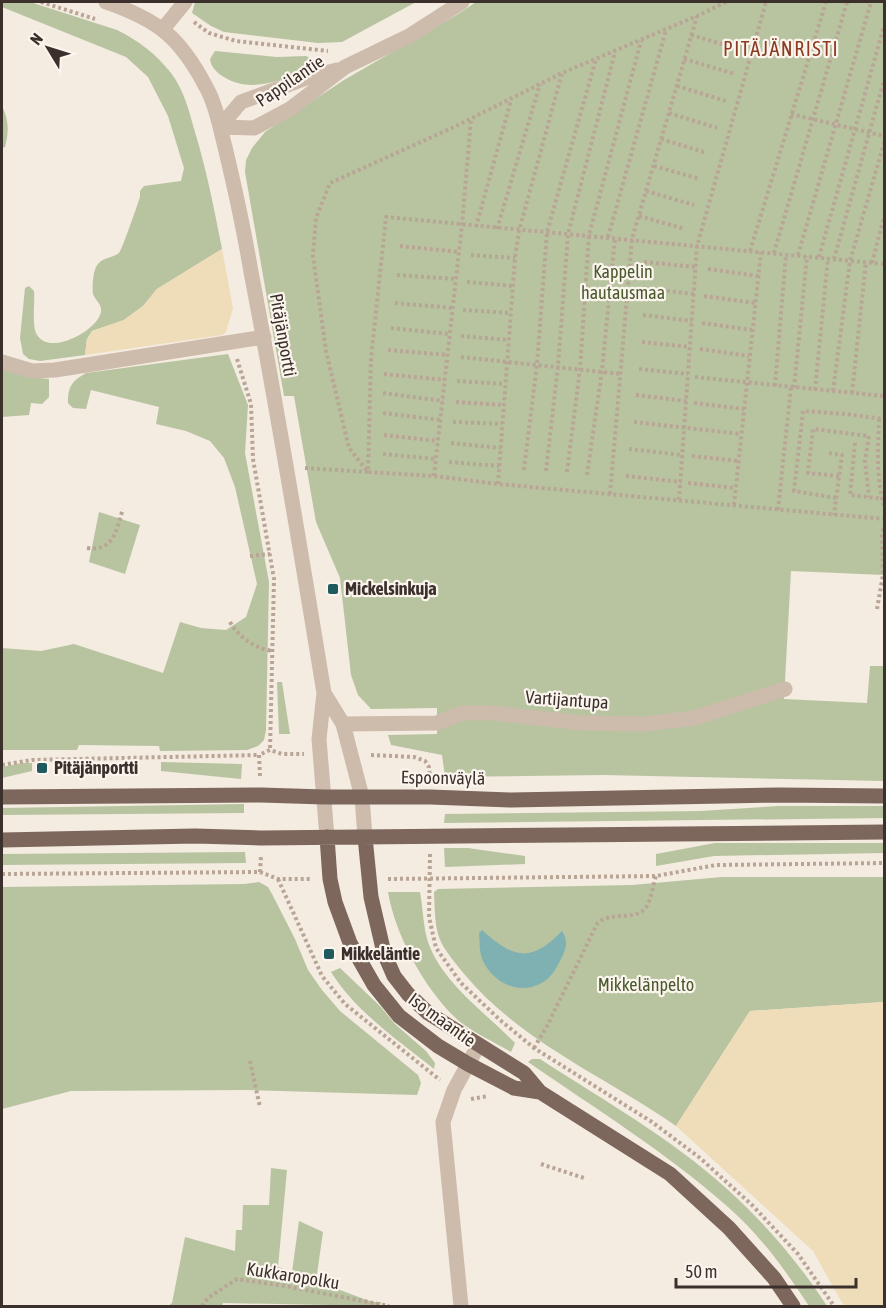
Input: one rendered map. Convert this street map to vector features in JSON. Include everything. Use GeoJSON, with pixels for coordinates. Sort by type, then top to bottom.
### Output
{"type":"FeatureCollection","features":[{"type":"Feature","properties":{"kind":"main road","name":"Espoonväylä"},"geometry":{"type":"LineString","coordinates":[[2,797],[261,795],[430,796],[511,800],[779,795],[885,796]]}},
{"type":"Feature","properties":{"kind":"main road"},"geometry":{"type":"LineString","coordinates":[[2,840],[195,836],[234,838],[885,832]]}},
{"type":"Feature","properties":{"kind":"main road","name":"Iso maantie"},"geometry":{"type":"LineString","coordinates":[[327,837],[330,879],[335,902],[350,943],[374,985],[399,1016],[438,1046],[468,1064],[514,1088],[540,1092]]}},
{"type":"Feature","properties":{"kind":"main road","name":"Iso maantie"},"geometry":{"type":"LineString","coordinates":[[365,837],[371,897],[384,953],[394,976],[408,994],[428,1013],[524,1073],[540,1092],[670,1174],[729,1228],[774,1278],[793,1306]]}},
{"type":"Feature","properties":{"kind":"street","name":"Pitäjänportti"},"geometry":{"type":"LineString","coordinates":[[106,2],[136,12],[163,29],[186,53],[207,89],[220,128],[240,208],[264,337],[324,693],[319,739],[327,837]]}},
{"type":"Feature","properties":{"kind":"street","name":"Pappilantie"},"geometry":{"type":"LineString","coordinates":[[220,128],[241,102],[309,77],[345,67],[409,36],[462,2]]}},
{"type":"Feature","properties":{"kind":"street"},"geometry":{"type":"LineString","coordinates":[[163,29],[182,5]]}},
{"type":"Feature","properties":{"kind":"street","name":"Pappilantie"},"geometry":{"type":"LineString","coordinates":[[220,128],[254,128],[290,109],[345,67]]}},
{"type":"Feature","properties":{"kind":"street"},"geometry":{"type":"LineString","coordinates":[[2,362],[32,371],[54,370],[264,337]]}},
{"type":"Feature","properties":{"kind":"street","name":"Vartijantupa"},"geometry":{"type":"LineString","coordinates":[[343,724],[437,723],[462,713],[492,713],[582,723],[644,724],[694,718],[785,689]]}},
{"type":"Feature","properties":{"kind":"street","name":"Pitäjänportti"},"geometry":{"type":"LineString","coordinates":[[324,693],[343,724],[362,797],[365,837]]}},
{"type":"Feature","properties":{"kind":"street"},"geometry":{"type":"LineString","coordinates":[[461,1306],[443,1122],[454,1090],[478,1046]]}},
{"type":"Feature","properties":{"kind":"path"},"geometry":{"type":"LineString","coordinates":[[41,2],[104,22]]}},
{"type":"Feature","properties":{"kind":"path"},"geometry":{"type":"LineString","coordinates":[[368,472],[349,448],[326,351],[313,256],[316,218],[330,183],[471,119],[562,73],[726,2]]}},
{"type":"Feature","properties":{"kind":"path"},"geometry":{"type":"LineString","coordinates":[[679,500],[697,246],[766,2]]}},
{"type":"Feature","properties":{"kind":"path"},"geometry":{"type":"LineString","coordinates":[[750,251],[826,2]]}},
{"type":"Feature","properties":{"kind":"path"},"geometry":{"type":"LineString","coordinates":[[774,254],[848,2]]}},
{"type":"Feature","properties":{"kind":"path"},"geometry":{"type":"LineString","coordinates":[[798,255],[871,2]]}},
{"type":"Feature","properties":{"kind":"path"},"geometry":{"type":"LineString","coordinates":[[182,5],[209,33],[236,41],[338,52]]}},
{"type":"Feature","properties":{"kind":"path"},"geometry":{"type":"LineString","coordinates":[[610,494],[632,240],[697,16]]}},
{"type":"Feature","properties":{"kind":"path"},"geometry":{"type":"LineString","coordinates":[[819,257],[885,26]]}},
{"type":"Feature","properties":{"kind":"path"},"geometry":{"type":"LineString","coordinates":[[608,237],[666,29]]}},
{"type":"Feature","properties":{"kind":"path"},"geometry":{"type":"LineString","coordinates":[[691,35],[739,49]]}},
{"type":"Feature","properties":{"kind":"path"},"geometry":{"type":"LineString","coordinates":[[567,472],[580,369],[589,236],[641,40]]}},
{"type":"Feature","properties":{"kind":"path"},"geometry":{"type":"LineString","coordinates":[[546,471],[558,366],[568,234],[615,51]]}},
{"type":"Feature","properties":{"kind":"path"},"geometry":{"type":"LineString","coordinates":[[684,59],[735,74]]}},
{"type":"Feature","properties":{"kind":"path"},"geometry":{"type":"LineString","coordinates":[[524,470],[537,364],[547,232],[596,60]]}},
{"type":"Feature","properties":{"kind":"path"},"geometry":{"type":"LineString","coordinates":[[498,484],[508,340],[519,231],[562,73]]}},
{"type":"Feature","properties":{"kind":"path"},"geometry":{"type":"LineString","coordinates":[[815,390],[831,259],[885,80]]}},
{"type":"Feature","properties":{"kind":"path"},"geometry":{"type":"LineString","coordinates":[[497,229],[540,84]]}},
{"type":"Feature","properties":{"kind":"path"},"geometry":{"type":"LineString","coordinates":[[677,86],[726,100]]}},
{"type":"Feature","properties":{"kind":"path"},"geometry":{"type":"LineString","coordinates":[[476,227],[512,99]]}},
{"type":"Feature","properties":{"kind":"path"},"geometry":{"type":"LineString","coordinates":[[669,113],[717,128]]}},
{"type":"Feature","properties":{"kind":"path"},"geometry":{"type":"LineString","coordinates":[[791,114],[885,136]]}},
{"type":"Feature","properties":{"kind":"path"},"geometry":{"type":"LineString","coordinates":[[434,476],[462,225],[471,119]]}},
{"type":"Feature","properties":{"kind":"path"},"geometry":{"type":"LineString","coordinates":[[661,139],[707,153]]}},
{"type":"Feature","properties":{"kind":"path"},"geometry":{"type":"LineString","coordinates":[[833,391],[850,261],[885,143]]}},
{"type":"Feature","properties":{"kind":"path"},"geometry":{"type":"LineString","coordinates":[[654,166],[700,179]]}},
{"type":"Feature","properties":{"kind":"path"},"geometry":{"type":"LineString","coordinates":[[646,191],[694,205]]}},
{"type":"Feature","properties":{"kind":"path"},"geometry":{"type":"LineString","coordinates":[[639,216],[686,229]]}},
{"type":"Feature","properties":{"kind":"path"},"geometry":{"type":"LineString","coordinates":[[368,472],[371,359],[386,218],[885,264]]}},
{"type":"Feature","properties":{"kind":"path"},"geometry":{"type":"LineString","coordinates":[[872,263],[885,218]]}},
{"type":"Feature","properties":{"kind":"path"},"geometry":{"type":"LineString","coordinates":[[587,475],[602,371],[615,238]]}},
{"type":"Feature","properties":{"kind":"path"},"geometry":{"type":"LineString","coordinates":[[400,246],[459,252]]}},
{"type":"Feature","properties":{"kind":"path"},"geometry":{"type":"LineString","coordinates":[[734,505],[761,252]]}},
{"type":"Feature","properties":{"kind":"path"},"geometry":{"type":"LineString","coordinates":[[775,386],[786,254]]}},
{"type":"Feature","properties":{"kind":"path"},"geometry":{"type":"LineString","coordinates":[[471,255],[515,258]]}},
{"type":"Feature","properties":{"kind":"path"},"geometry":{"type":"LineString","coordinates":[[778,510],[807,256]]}},
{"type":"Feature","properties":{"kind":"path"},"geometry":{"type":"LineString","coordinates":[[644,262],[696,267]]}},
{"type":"Feature","properties":{"kind":"path"},"geometry":{"type":"LineString","coordinates":[[852,393],[866,262]]}},
{"type":"Feature","properties":{"kind":"path"},"geometry":{"type":"LineString","coordinates":[[708,269],[758,276]]}},
{"type":"Feature","properties":{"kind":"path"},"geometry":{"type":"LineString","coordinates":[[397,275],[456,279]]}},
{"type":"Feature","properties":{"kind":"path"},"geometry":{"type":"LineString","coordinates":[[467,282],[513,286]]}},
{"type":"Feature","properties":{"kind":"path"},"geometry":{"type":"LineString","coordinates":[[643,288],[694,294]]}},
{"type":"Feature","properties":{"kind":"path"},"geometry":{"type":"LineString","coordinates":[[704,296],[755,303]]}},
{"type":"Feature","properties":{"kind":"path"},"geometry":{"type":"LineString","coordinates":[[395,303],[453,308]]}},
{"type":"Feature","properties":{"kind":"path"},"geometry":{"type":"LineString","coordinates":[[463,310],[511,313]]}},
{"type":"Feature","properties":{"kind":"path"},"geometry":{"type":"LineString","coordinates":[[643,315],[692,321]]}},
{"type":"Feature","properties":{"kind":"path"},"geometry":{"type":"LineString","coordinates":[[702,323],[752,330]]}},
{"type":"Feature","properties":{"kind":"path"},"geometry":{"type":"LineString","coordinates":[[391,328],[450,334]]}},
{"type":"Feature","properties":{"kind":"path"},"geometry":{"type":"LineString","coordinates":[[461,336],[508,340]]}},
{"type":"Feature","properties":{"kind":"path"},"geometry":{"type":"LineString","coordinates":[[232,341],[251,404],[253,459],[274,579],[270,750]]}},
{"type":"Feature","properties":{"kind":"path"},"geometry":{"type":"LineString","coordinates":[[642,342],[690,347]]}},
{"type":"Feature","properties":{"kind":"path"},"geometry":{"type":"LineString","coordinates":[[699,349],[750,356]]}},
{"type":"Feature","properties":{"kind":"path"},"geometry":{"type":"LineString","coordinates":[[388,350],[447,355]]}},
{"type":"Feature","properties":{"kind":"path"},"geometry":{"type":"LineString","coordinates":[[461,357],[621,374]]}},
{"type":"Feature","properties":{"kind":"path"},"geometry":{"type":"LineString","coordinates":[[639,369],[688,374]]}},
{"type":"Feature","properties":{"kind":"path"},"geometry":{"type":"LineString","coordinates":[[384,374],[445,380]]}},
{"type":"Feature","properties":{"kind":"path"},"geometry":{"type":"LineString","coordinates":[[695,377],[885,396]]}},
{"type":"Feature","properties":{"kind":"path"},"geometry":{"type":"LineString","coordinates":[[457,381],[505,384]]}},
{"type":"Feature","properties":{"kind":"path"},"geometry":{"type":"LineString","coordinates":[[383,393],[442,400]]}},
{"type":"Feature","properties":{"kind":"path"},"geometry":{"type":"LineString","coordinates":[[636,396],[686,401]]}},
{"type":"Feature","properties":{"kind":"path"},"geometry":{"type":"LineString","coordinates":[[456,402],[503,405]]}},
{"type":"Feature","properties":{"kind":"path"},"geometry":{"type":"LineString","coordinates":[[694,403],[744,409]]}},
{"type":"Feature","properties":{"kind":"path"},"geometry":{"type":"LineString","coordinates":[[836,498],[794,491],[803,411],[882,419],[877,459],[879,487],[885,507]]}},
{"type":"Feature","properties":{"kind":"path"},"geometry":{"type":"LineString","coordinates":[[383,413],[440,420]]}},
{"type":"Feature","properties":{"kind":"path"},"geometry":{"type":"LineString","coordinates":[[453,422],[502,424]]}},
{"type":"Feature","properties":{"kind":"path"},"geometry":{"type":"LineString","coordinates":[[634,422],[741,434]]}},
{"type":"Feature","properties":{"kind":"path"},"geometry":{"type":"LineString","coordinates":[[839,476],[808,473],[813,429],[869,436],[865,461],[869,497]]}},
{"type":"Feature","properties":{"kind":"path"},"geometry":{"type":"LineString","coordinates":[[384,435],[438,441]]}},
{"type":"Feature","properties":{"kind":"path"},"geometry":{"type":"LineString","coordinates":[[451,443],[501,448]]}},
{"type":"Feature","properties":{"kind":"path"},"geometry":{"type":"LineString","coordinates":[[855,443],[850,495],[883,499]]}},
{"type":"Feature","properties":{"kind":"path"},"geometry":{"type":"LineString","coordinates":[[629,449],[682,455]]}},
{"type":"Feature","properties":{"kind":"path"},"geometry":{"type":"LineString","coordinates":[[829,453],[842,455],[834,515]]}},
{"type":"Feature","properties":{"kind":"path"},"geometry":{"type":"LineString","coordinates":[[383,454],[436,459]]}},
{"type":"Feature","properties":{"kind":"path"},"geometry":{"type":"LineString","coordinates":[[692,456],[739,461]]}},
{"type":"Feature","properties":{"kind":"path"},"geometry":{"type":"LineString","coordinates":[[449,462],[499,466]]}},
{"type":"Feature","properties":{"kind":"path"},"geometry":{"type":"LineString","coordinates":[[304,468],[434,476],[498,484],[885,519]]}},
{"type":"Feature","properties":{"kind":"path"},"geometry":{"type":"LineString","coordinates":[[626,476],[681,482]]}},
{"type":"Feature","properties":{"kind":"path"},"geometry":{"type":"LineString","coordinates":[[688,483],[735,488]]}},
{"type":"Feature","properties":{"kind":"path"},"geometry":{"type":"LineString","coordinates":[[87,548],[97,550],[107,546],[115,535],[123,509]]}},
{"type":"Feature","properties":{"kind":"path"},"geometry":{"type":"LineString","coordinates":[[877,609],[883,575],[882,533],[885,528]]}},
{"type":"Feature","properties":{"kind":"path"},"geometry":{"type":"LineString","coordinates":[[250,556],[270,554]]}},
{"type":"Feature","properties":{"kind":"path"},"geometry":{"type":"LineString","coordinates":[[230,622],[244,639],[262,649],[272,651]]}},
{"type":"Feature","properties":{"kind":"path"},"geometry":{"type":"LineString","coordinates":[[2,765],[32,760],[259,755]]}},
{"type":"Feature","properties":{"kind":"path"},"geometry":{"type":"LineString","coordinates":[[370,879],[656,876],[716,865],[885,863]]}},
{"type":"Feature","properties":{"kind":"path"},"geometry":{"type":"LineString","coordinates":[[2,874],[260,872],[278,879],[330,879]]}},
{"type":"Feature","properties":{"kind":"path"},"geometry":{"type":"LineString","coordinates":[[534,1048],[597,924],[608,916],[636,914],[643,911],[648,903],[656,876]]}},
{"type":"Feature","properties":{"kind":"path"},"geometry":{"type":"LineString","coordinates":[[278,879],[322,976],[345,1004],[435,1077]]}},
{"type":"Feature","properties":{"kind":"path"},"geometry":{"type":"LineString","coordinates":[[429,879],[429,916],[436,948],[461,983],[534,1048],[652,1122],[700,1158],[752,1205],[798,1254],[834,1306]]}},
{"type":"Feature","properties":{"kind":"path"},"geometry":{"type":"LineString","coordinates":[[250,1061],[260,1107]]}},
{"type":"Feature","properties":{"kind":"path"},"geometry":{"type":"LineString","coordinates":[[469,1100],[497,1095]]}},
{"type":"Feature","properties":{"kind":"path"},"geometry":{"type":"LineString","coordinates":[[541,1164],[584,1178]]}},
{"type":"Feature","properties":{"kind":"path","name":"Kukkaropolku"},"geometry":{"type":"LineString","coordinates":[[202,1306],[208,1298],[237,1280],[285,1286],[389,1306]]}},
{"type":"Feature","properties":{"kind":"green space"},"geometry":{"type":"Polygon","coordinates":[[[2,2],[30,2],[117,30],[147,48],[166,66],[183,94],[207,176],[222,249],[157,289],[143,306],[124,320],[92,331],[87,339],[85,355],[40,361],[29,359],[23,354],[20,338],[25,288],[29,286],[34,291],[35,329],[42,340],[59,343],[70,340],[89,329],[101,312],[93,294],[95,270],[101,261],[119,253],[140,197],[140,191],[144,186],[181,181],[184,168],[168,116],[148,77],[126,57],[2,7],[2,2]]]}},
{"type":"Feature","properties":{"kind":"green space"},"geometry":{"type":"Polygon","coordinates":[[[195,2],[416,2],[342,42],[318,43],[224,32],[192,13],[195,2]]]}},
{"type":"Feature","properties":{"kind":"green space","name":"Kappelin hautausmaa"},"geometry":{"type":"Polygon","coordinates":[[[476,2],[884,2],[884,575],[791,571],[784,699],[867,703],[870,666],[884,666],[884,781],[603,775],[445,777],[442,755],[391,745],[388,735],[437,734],[437,708],[371,709],[358,695],[351,675],[340,578],[316,522],[294,396],[284,396],[245,172],[246,160],[265,132],[344,80],[476,2]]]}},
{"type":"Feature","properties":{"kind":"green space"},"geometry":{"type":"Polygon","coordinates":[[[215,51],[277,57],[306,56],[310,58],[311,65],[309,69],[277,81],[266,84],[245,84],[234,82],[215,70],[210,59],[215,51]]]}},
{"type":"Feature","properties":{"kind":"green space"},"geometry":{"type":"Polygon","coordinates":[[[2,106],[8,131],[5,147],[2,148],[2,106]]]}},
{"type":"Feature","properties":{"kind":"green space"},"geometry":{"type":"Polygon","coordinates":[[[228,354],[248,405],[245,453],[269,582],[264,740],[258,746],[247,750],[160,751],[159,746],[79,745],[77,750],[2,750],[2,648],[41,651],[74,644],[163,673],[180,622],[201,628],[226,630],[246,617],[257,584],[235,487],[224,458],[210,441],[186,431],[156,424],[159,407],[91,390],[86,409],[73,408],[68,403],[72,385],[86,373],[228,354]]]}},
{"type":"Feature","properties":{"kind":"green space"},"geometry":{"type":"Polygon","coordinates":[[[2,369],[49,379],[49,397],[42,404],[31,403],[29,415],[2,417],[2,369]]]}},
{"type":"Feature","properties":{"kind":"green space"},"geometry":{"type":"Polygon","coordinates":[[[99,512],[140,525],[125,574],[89,562],[99,512]]]}},
{"type":"Feature","properties":{"kind":"green space"},"geometry":{"type":"Polygon","coordinates":[[[277,682],[282,682],[290,734],[279,734],[277,682]]]}},
{"type":"Feature","properties":{"kind":"green space"},"geometry":{"type":"Polygon","coordinates":[[[161,762],[242,764],[241,779],[161,771],[161,762]]]}},
{"type":"Feature","properties":{"kind":"green space"},"geometry":{"type":"Polygon","coordinates":[[[32,763],[32,771],[2,778],[2,767],[32,763]]]}},
{"type":"Feature","properties":{"kind":"green space"},"geometry":{"type":"Polygon","coordinates":[[[244,804],[244,813],[2,815],[2,808],[244,804]]]}},
{"type":"Feature","properties":{"kind":"green space"},"geometry":{"type":"Polygon","coordinates":[[[778,806],[884,806],[884,818],[444,823],[445,814],[701,811],[778,806]]]}},
{"type":"Feature","properties":{"kind":"green space"},"geometry":{"type":"Polygon","coordinates":[[[715,843],[884,843],[884,853],[714,856],[656,866],[656,854],[715,843]]]}},
{"type":"Feature","properties":{"kind":"green space"},"geometry":{"type":"Polygon","coordinates":[[[444,848],[468,848],[525,856],[525,864],[445,867],[444,848]]]}},
{"type":"Feature","properties":{"kind":"green space"},"geometry":{"type":"Polygon","coordinates":[[[245,852],[246,863],[2,865],[2,854],[245,852]]]}},
{"type":"Feature","properties":{"kind":"green space","name":"Mikkelänpelto"},"geometry":{"type":"Polygon","coordinates":[[[722,877],[884,877],[884,1002],[750,1011],[676,1126],[538,1039],[487,999],[446,951],[436,924],[434,892],[438,889],[632,885],[722,877]]]}},
{"type":"Feature","properties":{"kind":"green space"},"geometry":{"type":"Polygon","coordinates":[[[259,882],[268,887],[308,970],[322,990],[340,1011],[418,1075],[421,1083],[417,1095],[247,1090],[71,1091],[2,1109],[2,887],[259,882]]]}},
{"type":"Feature","properties":{"kind":"green space"},"geometry":{"type":"Polygon","coordinates":[[[388,892],[420,892],[426,936],[435,957],[466,997],[515,1043],[511,1052],[459,1021],[435,995],[405,944],[397,926],[388,892]]]}},
{"type":"Feature","properties":{"kind":"green space"},"geometry":{"type":"Polygon","coordinates":[[[340,968],[380,1006],[395,1024],[426,1051],[435,1063],[434,1069],[365,1013],[331,972],[340,968]]]}},
{"type":"Feature","properties":{"kind":"green space"},"geometry":{"type":"Polygon","coordinates":[[[532,1059],[540,1059],[612,1105],[660,1136],[705,1170],[768,1230],[805,1274],[827,1306],[809,1306],[762,1241],[705,1187],[631,1132],[528,1062],[532,1059]]]}},
{"type":"Feature","properties":{"kind":"green space"},"geometry":{"type":"Polygon","coordinates":[[[271,1168],[287,1170],[278,1267],[292,1272],[299,1221],[323,1232],[316,1281],[372,1302],[381,1302],[380,1306],[223,1303],[222,1306],[168,1306],[172,1303],[185,1237],[235,1251],[236,1230],[242,1230],[243,1205],[269,1205],[271,1168]]]}},
{"type":"Feature","properties":{"kind":"sand"},"geometry":{"type":"Polygon","coordinates":[[[222,249],[233,308],[226,332],[222,335],[85,355],[87,339],[92,331],[124,320],[143,306],[157,289],[222,249]]]}},
{"type":"Feature","properties":{"kind":"sand"},"geometry":{"type":"Polygon","coordinates":[[[884,1002],[884,1306],[844,1306],[813,1251],[676,1126],[750,1011],[884,1002]]]}},
{"type":"Feature","properties":{"kind":"water"},"geometry":{"type":"Polygon","coordinates":[[[482,930],[504,947],[522,953],[541,948],[562,931],[566,947],[549,978],[528,988],[519,988],[502,982],[488,969],[480,951],[479,933],[482,930]]]}},
{"type":"Feature","properties":{"kind":"place","name":"Mickelsinkuja"},"geometry":{"type":"Point","coordinates":[333,589]}},
{"type":"Feature","properties":{"kind":"place","name":"Pitäjänportti"},"geometry":{"type":"Point","coordinates":[42,768]}},
{"type":"Feature","properties":{"kind":"place","name":"Mikkeläntie"},"geometry":{"type":"Point","coordinates":[329,954]}},
{"type":"Feature","properties":{"kind":"district","name":"PITÄJÄNRISTI"},"geometry":{"type":"Point","coordinates":[781,49]}}]}
